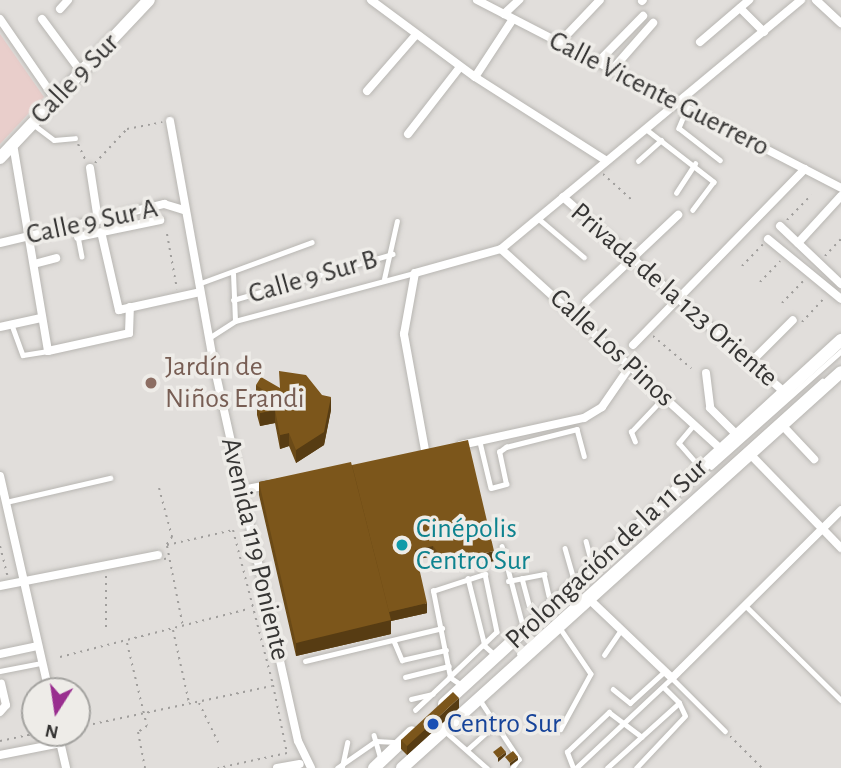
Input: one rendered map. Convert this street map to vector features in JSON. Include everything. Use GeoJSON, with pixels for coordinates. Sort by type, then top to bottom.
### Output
{"type":"FeatureCollection","features":[{"type":"Feature","properties":{"kind":"main road","name":"Calle 9 Sur"},"geometry":{"type":"LineString","coordinates":[[0,158],[82,73],[143,2]]}},
{"type":"Feature","properties":{"kind":"main road","name":"Prolongación de la 11 Sur"},"geometry":{"type":"LineString","coordinates":[[402,768],[590,600],[701,468],[841,340]]}},
{"type":"Feature","properties":{"kind":"main road","name":"Prolongación de la 11 Sur"},"geometry":{"type":"LineString","coordinates":[[378,766],[593,567],[750,454],[841,372]]}},
{"type":"Feature","properties":{"kind":"street"},"geometry":{"type":"LineString","coordinates":[[60,9],[68,0]]}},
{"type":"Feature","properties":{"kind":"street"},"geometry":{"type":"LineString","coordinates":[[371,0],[415,36],[475,77],[607,161]]}},
{"type":"Feature","properties":{"kind":"street","name":"Calle Vicente Guerrero"},"geometry":{"type":"LineString","coordinates":[[477,0],[841,188]]}},
{"type":"Feature","properties":{"kind":"street"},"geometry":{"type":"LineString","coordinates":[[475,77],[519,0]]}},
{"type":"Feature","properties":{"kind":"street"},"geometry":{"type":"LineString","coordinates":[[559,43],[600,0]]}},
{"type":"Feature","properties":{"kind":"street"},"geometry":{"type":"LineString","coordinates":[[700,42],[750,0]]}},
{"type":"Feature","properties":{"kind":"street"},"geometry":{"type":"LineString","coordinates":[[425,450],[404,334],[415,273],[501,248],[801,0]]}},
{"type":"Feature","properties":{"kind":"street"},"geometry":{"type":"LineString","coordinates":[[816,0],[841,23]]}},
{"type":"Feature","properties":{"kind":"street"},"geometry":{"type":"LineString","coordinates":[[740,8],[764,32]]}},
{"type":"Feature","properties":{"kind":"street"},"geometry":{"type":"LineString","coordinates":[[597,63],[643,16]]}},
{"type":"Feature","properties":{"kind":"street"},"geometry":{"type":"LineString","coordinates":[[0,19],[55,99]]}},
{"type":"Feature","properties":{"kind":"street"},"geometry":{"type":"LineString","coordinates":[[42,19],[82,73]]}},
{"type":"Feature","properties":{"kind":"street"},"geometry":{"type":"LineString","coordinates":[[611,71],[653,23]]}},
{"type":"Feature","properties":{"kind":"street"},"geometry":{"type":"LineString","coordinates":[[367,92],[415,36]]}},
{"type":"Feature","properties":{"kind":"street"},"geometry":{"type":"LineString","coordinates":[[408,134],[460,66]]}},
{"type":"Feature","properties":{"kind":"street","name":"Avenida 119 Poniente"},"geometry":{"type":"LineString","coordinates":[[170,121],[209,338],[302,764]]}},
{"type":"Feature","properties":{"kind":"street"},"geometry":{"type":"LineString","coordinates":[[13,144],[48,351],[129,333],[130,307]]}},
{"type":"Feature","properties":{"kind":"street"},"geometry":{"type":"LineString","coordinates":[[90,168],[98,220]]}},
{"type":"Feature","properties":{"kind":"street"},"geometry":{"type":"LineString","coordinates":[[633,345],[805,169]]}},
{"type":"Feature","properties":{"kind":"street"},"geometry":{"type":"LineString","coordinates":[[798,243],[841,196]]}},
{"type":"Feature","properties":{"kind":"street","name":"Privada de la 123 Oriente"},"geometry":{"type":"LineString","coordinates":[[563,197],[784,392]]}},
{"type":"Feature","properties":{"kind":"street","name":"Calle 9 Sur A"},"geometry":{"type":"LineString","coordinates":[[0,243],[164,204],[184,210]]}},
{"type":"Feature","properties":{"kind":"street"},"geometry":{"type":"LineString","coordinates":[[586,302],[678,215]]}},
{"type":"Feature","properties":{"kind":"street"},"geometry":{"type":"LineString","coordinates":[[78,237],[102,236],[160,220]]}},
{"type":"Feature","properties":{"kind":"street"},"geometry":{"type":"LineString","coordinates":[[780,226],[841,284]]}},
{"type":"Feature","properties":{"kind":"street"},"geometry":{"type":"LineString","coordinates":[[102,236],[119,310],[179,296],[199,288]]}},
{"type":"Feature","properties":{"kind":"street"},"geometry":{"type":"LineString","coordinates":[[768,239],[808,276],[837,295]]}},
{"type":"Feature","properties":{"kind":"street","name":"Calle Los Pinos"},"geometry":{"type":"LineString","coordinates":[[501,248],[721,449]]}},
{"type":"Feature","properties":{"kind":"street"},"geometry":{"type":"LineString","coordinates":[[34,264],[56,258]]}},
{"type":"Feature","properties":{"kind":"street"},"geometry":{"type":"LineString","coordinates":[[0,327],[41,318]]}},
{"type":"Feature","properties":{"kind":"street"},"geometry":{"type":"LineString","coordinates":[[751,362],[798,321]]}},
{"type":"Feature","properties":{"kind":"street"},"geometry":{"type":"LineString","coordinates":[[447,447],[584,418],[602,407],[631,365]]}},
{"type":"Feature","properties":{"kind":"street"},"geometry":{"type":"LineString","coordinates":[[706,373],[710,408],[737,435]]}},
{"type":"Feature","properties":{"kind":"street"},"geometry":{"type":"LineString","coordinates":[[782,425],[814,458]]}},
{"type":"Feature","properties":{"kind":"street"},"geometry":{"type":"LineString","coordinates":[[412,453],[436,449]]}},
{"type":"Feature","properties":{"kind":"street"},"geometry":{"type":"LineString","coordinates":[[750,454],[841,548]]}},
{"type":"Feature","properties":{"kind":"street"},"geometry":{"type":"LineString","coordinates":[[0,476],[46,677]]}},
{"type":"Feature","properties":{"kind":"street"},"geometry":{"type":"LineString","coordinates":[[242,490],[281,481]]}},
{"type":"Feature","properties":{"kind":"street"},"geometry":{"type":"LineString","coordinates":[[590,600],[672,678],[841,510]]}},
{"type":"Feature","properties":{"kind":"street"},"geometry":{"type":"LineString","coordinates":[[0,586],[158,555]]}},
{"type":"Feature","properties":{"kind":"street"},"geometry":{"type":"LineString","coordinates":[[0,654],[38,646]]}},
{"type":"Feature","properties":{"kind":"street"},"geometry":{"type":"LineString","coordinates":[[1,684],[3,710]]}},
{"type":"Feature","properties":{"kind":"street"},"geometry":{"type":"LineString","coordinates":[[0,755],[41,747]]}},
{"type":"Feature","properties":{"kind":"street"},"geometry":{"type":"LineString","coordinates":[[62,747],[66,768]]}},
{"type":"Feature","properties":{"kind":"street"},"geometry":{"type":"LineString","coordinates":[[277,768],[302,764],[311,768]]}},
{"type":"Feature","properties":{"kind":"lane"},"geometry":{"type":"LineString","coordinates":[[687,109],[679,128],[720,160]]}},
{"type":"Feature","properties":{"kind":"lane"},"geometry":{"type":"LineString","coordinates":[[32,123],[54,140],[75,138]]}},
{"type":"Feature","properties":{"kind":"lane"},"geometry":{"type":"LineString","coordinates":[[646,129],[695,164],[714,182],[693,210]]}},
{"type":"Feature","properties":{"kind":"lane"},"geometry":{"type":"LineString","coordinates":[[638,161],[661,140]]}},
{"type":"Feature","properties":{"kind":"lane"},"geometry":{"type":"LineString","coordinates":[[676,193],[695,164]]}},
{"type":"Feature","properties":{"kind":"lane"},"geometry":{"type":"LineString","coordinates":[[538,218],[583,257]]}},
{"type":"Feature","properties":{"kind":"lane"},"geometry":{"type":"LineString","coordinates":[[383,279],[393,254],[397,221]]}},
{"type":"Feature","properties":{"kind":"lane"},"geometry":{"type":"LineString","coordinates":[[75,225],[82,256]]}},
{"type":"Feature","properties":{"kind":"lane"},"geometry":{"type":"LineString","coordinates":[[235,321],[234,268],[312,242]]}},
{"type":"Feature","properties":{"kind":"lane","name":"Calle 9 Sur B"},"geometry":{"type":"LineString","coordinates":[[233,300],[393,254]]}},
{"type":"Feature","properties":{"kind":"lane"},"geometry":{"type":"LineString","coordinates":[[209,338],[235,321],[383,279],[415,273]]}},
{"type":"Feature","properties":{"kind":"lane"},"geometry":{"type":"LineString","coordinates":[[199,288],[233,274]]}},
{"type":"Feature","properties":{"kind":"lane"},"geometry":{"type":"LineString","coordinates":[[12,324],[23,355],[48,351]]}},
{"type":"Feature","properties":{"kind":"lane"},"geometry":{"type":"LineString","coordinates":[[396,768],[841,351]]}},
{"type":"Feature","properties":{"kind":"lane"},"geometry":{"type":"LineString","coordinates":[[435,718],[841,365]]}},
{"type":"Feature","properties":{"kind":"lane"},"geometry":{"type":"LineString","coordinates":[[635,442],[631,432],[665,396]]}},
{"type":"Feature","properties":{"kind":"lane"},"geometry":{"type":"LineString","coordinates":[[695,424],[679,443],[701,468]]}},
{"type":"Feature","properties":{"kind":"lane"},"geometry":{"type":"LineString","coordinates":[[480,442],[492,488],[507,482],[499,452],[506,447],[577,429],[584,456]]}},
{"type":"Feature","properties":{"kind":"lane"},"geometry":{"type":"LineString","coordinates":[[6,502],[110,478]]}},
{"type":"Feature","properties":{"kind":"lane"},"geometry":{"type":"LineString","coordinates":[[586,541],[593,567]]}},
{"type":"Feature","properties":{"kind":"lane"},"geometry":{"type":"LineString","coordinates":[[502,547],[508,581],[524,630]]}},
{"type":"Feature","properties":{"kind":"lane"},"geometry":{"type":"LineString","coordinates":[[565,548],[575,583]]}},
{"type":"Feature","properties":{"kind":"lane"},"geometry":{"type":"LineString","coordinates":[[508,581],[544,574],[549,595]]}},
{"type":"Feature","properties":{"kind":"lane"},"geometry":{"type":"LineString","coordinates":[[415,710],[448,678],[485,646],[497,629],[488,577],[468,578],[433,591],[442,628],[449,666],[448,678],[453,696]]}},
{"type":"Feature","properties":{"kind":"lane"},"geometry":{"type":"LineString","coordinates":[[468,578],[485,646],[493,659]]}},
{"type":"Feature","properties":{"kind":"lane"},"geometry":{"type":"LineString","coordinates":[[522,578],[528,605]]}},
{"type":"Feature","properties":{"kind":"lane"},"geometry":{"type":"LineString","coordinates":[[745,605],[841,700]]}},
{"type":"Feature","properties":{"kind":"lane"},"geometry":{"type":"LineString","coordinates":[[305,661],[442,628]]}},
{"type":"Feature","properties":{"kind":"lane"},"geometry":{"type":"LineString","coordinates":[[559,628],[591,674],[561,729]]}},
{"type":"Feature","properties":{"kind":"lane"},"geometry":{"type":"LineString","coordinates":[[604,655],[622,628]]}},
{"type":"Feature","properties":{"kind":"lane"},"geometry":{"type":"LineString","coordinates":[[394,641],[402,660],[446,650]]}},
{"type":"Feature","properties":{"kind":"lane"},"geometry":{"type":"LineString","coordinates":[[479,651],[493,659]]}},
{"type":"Feature","properties":{"kind":"lane"},"geometry":{"type":"LineString","coordinates":[[0,671],[42,662]]}},
{"type":"Feature","properties":{"kind":"lane"},"geometry":{"type":"LineString","coordinates":[[405,677],[449,666]]}},
{"type":"Feature","properties":{"kind":"lane"},"geometry":{"type":"LineString","coordinates":[[612,689],[630,703],[665,671]]}},
{"type":"Feature","properties":{"kind":"lane"},"geometry":{"type":"LineString","coordinates":[[448,678],[464,686]]}},
{"type":"Feature","properties":{"kind":"lane"},"geometry":{"type":"LineString","coordinates":[[642,737],[628,720],[609,712],[567,752],[574,768],[628,720],[664,688],[672,678],[725,731]]}},
{"type":"Feature","properties":{"kind":"lane"},"geometry":{"type":"LineString","coordinates":[[636,768],[685,716],[679,703],[664,688]]}},
{"type":"Feature","properties":{"kind":"lane"},"geometry":{"type":"LineString","coordinates":[[411,699],[433,694]]}},
{"type":"Feature","properties":{"kind":"lane"},"geometry":{"type":"LineString","coordinates":[[479,699],[519,759],[513,768]]}},
{"type":"Feature","properties":{"kind":"lane"},"geometry":{"type":"LineString","coordinates":[[607,768],[679,703]]}},
{"type":"Feature","properties":{"kind":"lane"},"geometry":{"type":"LineString","coordinates":[[467,750],[496,724]]}},
{"type":"Feature","properties":{"kind":"lane"},"geometry":{"type":"LineString","coordinates":[[378,766],[425,727]]}},
{"type":"Feature","properties":{"kind":"lane"},"geometry":{"type":"LineString","coordinates":[[444,731],[487,768]]}},
{"type":"Feature","properties":{"kind":"lane"},"geometry":{"type":"LineString","coordinates":[[340,768],[375,738],[401,742]]}},
{"type":"Feature","properties":{"kind":"lane"},"geometry":{"type":"LineString","coordinates":[[375,738],[378,766]]}},
{"type":"Feature","properties":{"kind":"lane"},"geometry":{"type":"LineString","coordinates":[[340,768],[347,743]]}},
{"type":"Feature","properties":{"kind":"path"},"geometry":{"type":"LineString","coordinates":[[75,138],[90,168],[127,129],[170,121]]}},
{"type":"Feature","properties":{"kind":"path"},"geometry":{"type":"LineString","coordinates":[[597,169],[632,200]]}},
{"type":"Feature","properties":{"kind":"path"},"geometry":{"type":"LineString","coordinates":[[167,234],[179,296]]}},
{"type":"Feature","properties":{"kind":"path"},"geometry":{"type":"LineString","coordinates":[[820,262],[841,239]]}},
{"type":"Feature","properties":{"kind":"path"},"geometry":{"type":"LineString","coordinates":[[760,282],[786,255]]}},
{"type":"Feature","properties":{"kind":"path"},"geometry":{"type":"LineString","coordinates":[[782,303],[808,276]]}},
{"type":"Feature","properties":{"kind":"path"},"geometry":{"type":"LineString","coordinates":[[798,321],[837,295]]}},
{"type":"Feature","properties":{"kind":"path"},"geometry":{"type":"LineString","coordinates":[[647,331],[691,368]]}},
{"type":"Feature","properties":{"kind":"path"},"geometry":{"type":"LineString","coordinates":[[159,488],[172,537],[167,545],[183,628]]}},
{"type":"Feature","properties":{"kind":"path"},"geometry":{"type":"LineString","coordinates":[[167,545],[233,530],[250,609],[273,685],[287,753],[218,768]]}},
{"type":"Feature","properties":{"kind":"path"},"geometry":{"type":"LineString","coordinates":[[0,546],[7,575]]}},
{"type":"Feature","properties":{"kind":"path"},"geometry":{"type":"LineString","coordinates":[[106,572],[106,627]]}},
{"type":"Feature","properties":{"kind":"path"},"geometry":{"type":"LineString","coordinates":[[60,657],[250,609]]}},
{"type":"Feature","properties":{"kind":"path"},"geometry":{"type":"LineString","coordinates":[[173,630],[190,705]]}},
{"type":"Feature","properties":{"kind":"path"},"geometry":{"type":"LineString","coordinates":[[126,642],[147,726],[138,732],[145,768]]}},
{"type":"Feature","properties":{"kind":"path"},"geometry":{"type":"LineString","coordinates":[[91,725],[273,685]]}},
{"type":"Feature","properties":{"kind":"path"},"geometry":{"type":"LineString","coordinates":[[199,703],[220,746]]}},
{"type":"Feature","properties":{"kind":"path"},"geometry":{"type":"LineString","coordinates":[[725,731],[762,768]]}},
{"type":"Feature","properties":{"kind":"path"},"geometry":{"type":"LineString","coordinates":[[0,741],[21,737]]}},
{"type":"Feature","properties":{"kind":"shaded area"},"geometry":{"type":"Polygon","coordinates":[[[0,34],[44,97],[0,144],[0,34]]]}},
{"type":"Feature","properties":{"kind":"building"},"geometry":{"type":"Polygon","coordinates":[[[279,371],[306,375],[322,395],[331,397],[324,432],[296,450],[289,433],[280,435],[275,410],[260,413],[257,402],[275,398],[256,385],[261,377],[280,388],[279,371]]]}},
{"type":"Feature","properties":{"kind":"building"},"geometry":{"type":"Polygon","coordinates":[[[468,440],[494,551],[445,562],[433,546],[415,550],[427,603],[389,612],[352,465],[468,440]]]}},
{"type":"Feature","properties":{"kind":"building"},"geometry":{"type":"Polygon","coordinates":[[[351,462],[391,620],[296,643],[259,482],[351,462]]]}},
{"type":"Feature","properties":{"kind":"building"},"geometry":{"type":"Polygon","coordinates":[[[453,692],[459,698],[407,746],[401,740],[453,692]]]}},
{"type":"Feature","properties":{"kind":"building"},"geometry":{"type":"Polygon","coordinates":[[[501,746],[506,752],[498,758],[493,752],[501,746]]]}},
{"type":"Feature","properties":{"kind":"building"},"geometry":{"type":"Polygon","coordinates":[[[513,751],[518,757],[510,763],[505,757],[513,751]]]}},
{"type":"Feature","properties":{"kind":"place","name":"Jardín de Niños Erandi"},"geometry":{"type":"Point","coordinates":[151,383]}},
{"type":"Feature","properties":{"kind":"place","name":"Cinépolis Centro Sur"},"geometry":{"type":"Point","coordinates":[402,545]}},
{"type":"Feature","properties":{"kind":"place","name":"Centro Sur"},"geometry":{"type":"Point","coordinates":[433,724]}}]}
